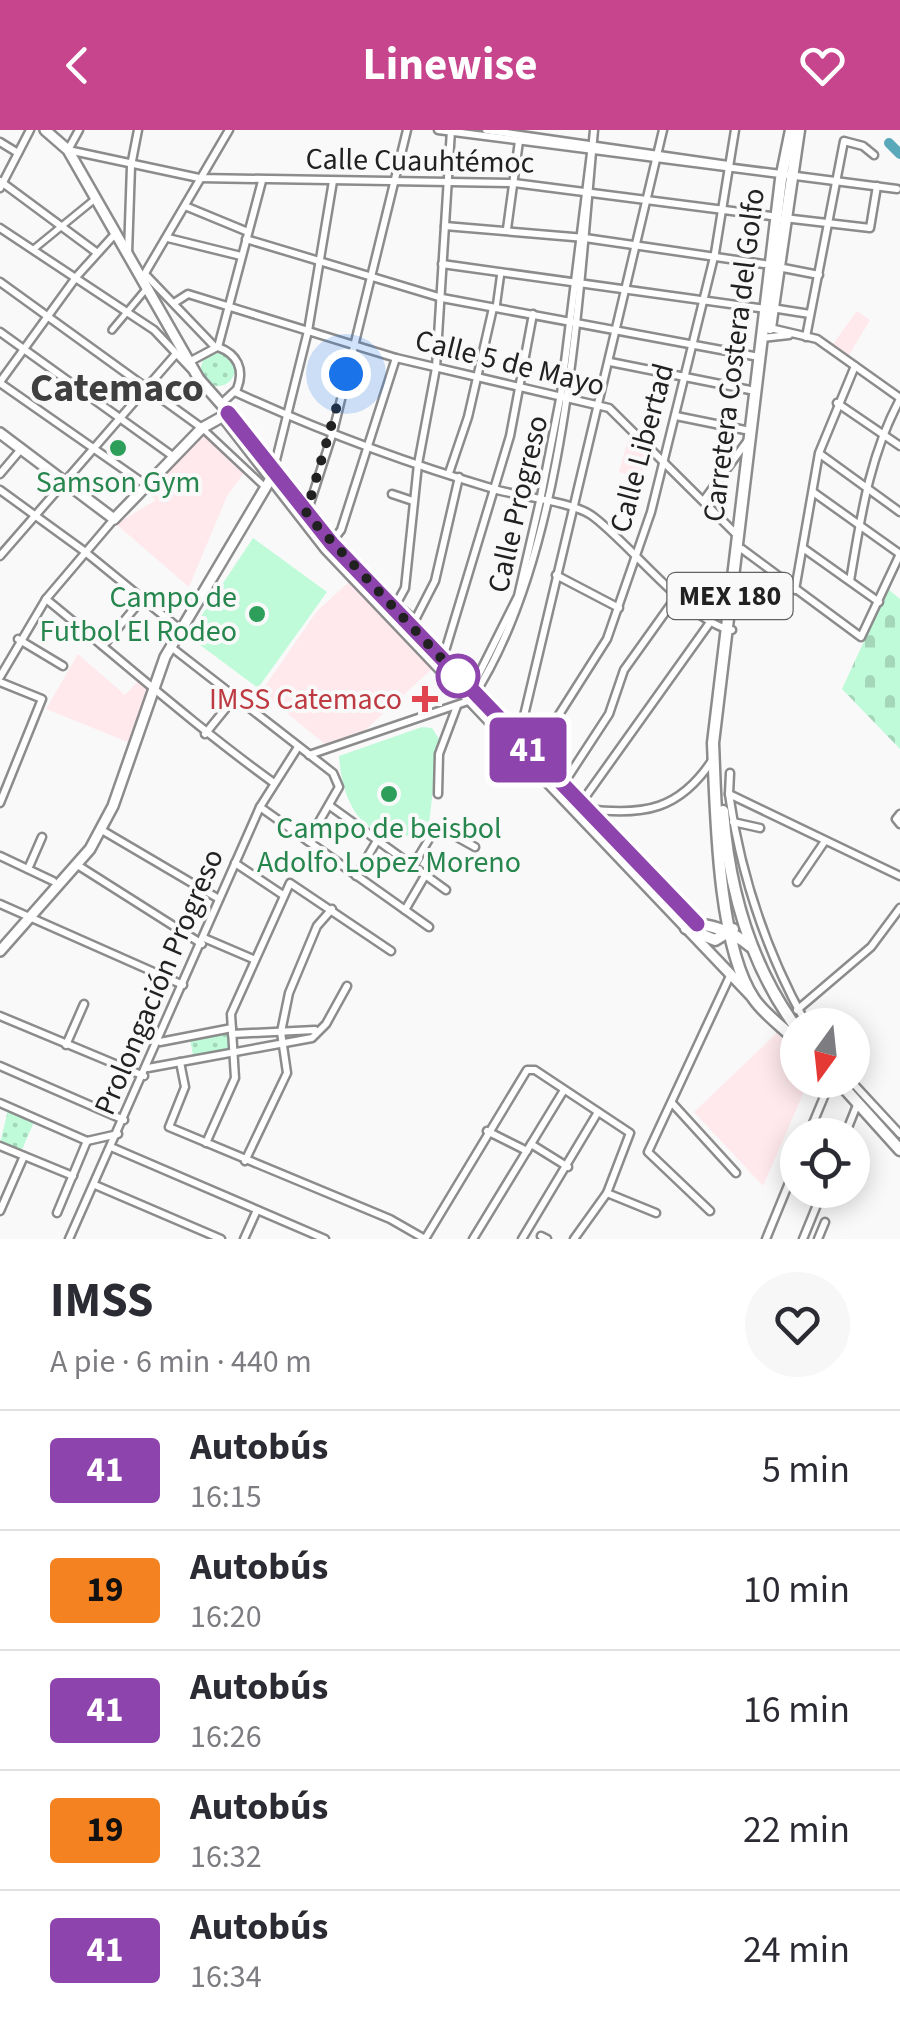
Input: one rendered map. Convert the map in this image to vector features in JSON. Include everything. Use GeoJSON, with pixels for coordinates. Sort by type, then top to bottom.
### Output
{"type":"FeatureCollection","features":[{"type":"Feature","properties":{"kind":"main road"},"geometry":{"type":"LineString","coordinates":[[46,130],[68,150],[144,280],[177,350],[221,404],[270,480],[329,546],[438,654],[468,698]]}},
{"type":"Feature","properties":{"kind":"main road","name":"Carretera Costera del Golfo"},"geometry":{"type":"LineString","coordinates":[[780,1024],[755,1000],[736,963],[730,931],[720,738],[750,434],[760,357],[772,310],[771,288],[795,130]]}},
{"type":"Feature","properties":{"kind":"main road","name":"Carretera Costera del Golfo"},"geometry":{"type":"LineString","coordinates":[[771,288],[778,267],[786,174]]}},
{"type":"Feature","properties":{"kind":"main road","name":"Carretera Costera del Golfo"},"geometry":{"type":"LineString","coordinates":[[766,333],[714,758],[741,914],[782,1008]]}},
{"type":"Feature","properties":{"kind":"main road"},"geometry":{"type":"LineString","coordinates":[[0,433],[114,518],[202,428],[226,416]]}},
{"type":"Feature","properties":{"kind":"main road"},"geometry":{"type":"LineString","coordinates":[[1,949],[27,916],[79,866],[100,829],[168,652],[270,480]]}},
{"type":"Feature","properties":{"kind":"main road"},"geometry":{"type":"LineString","coordinates":[[394,609],[468,698],[692,926],[730,931],[754,950]]}},
{"type":"Feature","properties":{"kind":"main road"},"geometry":{"type":"LineString","coordinates":[[516,744],[583,806],[692,926],[729,978],[755,1000]]}},
{"type":"Feature","properties":{"kind":"main road"},"geometry":{"type":"LineString","coordinates":[[730,931],[741,914]]}},
{"type":"Feature","properties":{"kind":"main road"},"geometry":{"type":"LineString","coordinates":[[851,1098],[900,1150]]}},
{"type":"Feature","properties":{"kind":"street"},"geometry":{"type":"LineString","coordinates":[[30,130],[1,184],[96,252]]}},
{"type":"Feature","properties":{"kind":"street"},"geometry":{"type":"LineString","coordinates":[[68,150],[79,130]]}},
{"type":"Feature","properties":{"kind":"street"},"geometry":{"type":"LineString","coordinates":[[128,257],[132,166],[138,130]]}},
{"type":"Feature","properties":{"kind":"street"},"geometry":{"type":"LineString","coordinates":[[112,330],[127,311],[229,130]]}},
{"type":"Feature","properties":{"kind":"street"},"geometry":{"type":"LineString","coordinates":[[305,518],[333,432],[407,130]]}},
{"type":"Feature","properties":{"kind":"street"},"geometry":{"type":"LineString","coordinates":[[438,130],[520,135]]}},
{"type":"Feature","properties":{"kind":"street"},"geometry":{"type":"LineString","coordinates":[[486,130],[898,189]]}},
{"type":"Feature","properties":{"kind":"street","name":"Calle Progreso"},"geometry":{"type":"LineString","coordinates":[[438,794],[438,754],[521,597],[563,395],[594,130]]}},
{"type":"Feature","properties":{"kind":"street"},"geometry":{"type":"LineString","coordinates":[[516,744],[629,288],[663,130]]}},
{"type":"Feature","properties":{"kind":"street","name":"Calle Libertad"},"geometry":{"type":"LineString","coordinates":[[533,756],[586,678],[619,608],[664,462],[694,344],[715,253],[735,130]]}},
{"type":"Feature","properties":{"kind":"street"},"geometry":{"type":"LineString","coordinates":[[451,131],[436,368],[418,464],[404,588],[394,609],[415,620],[435,582],[459,477]]}},
{"type":"Feature","properties":{"kind":"street"},"geometry":{"type":"LineString","coordinates":[[507,229],[520,135]]}},
{"type":"Feature","properties":{"kind":"street"},"geometry":{"type":"LineString","coordinates":[[0,142],[18,153]]}},
{"type":"Feature","properties":{"kind":"street"},"geometry":{"type":"LineString","coordinates":[[806,336],[844,142],[863,146],[874,156]]}},
{"type":"Feature","properties":{"kind":"street","name":"Calle Cuauhtémoc"},"geometry":{"type":"LineString","coordinates":[[68,150],[199,178],[514,183],[771,216]]}},
{"type":"Feature","properties":{"kind":"street"},"geometry":{"type":"LineString","coordinates":[[189,362],[217,347],[262,181]]}},
{"type":"Feature","properties":{"kind":"street"},"geometry":{"type":"LineString","coordinates":[[0,282],[49,314],[270,480],[308,331],[333,181]]}},
{"type":"Feature","properties":{"kind":"street"},"geometry":{"type":"LineString","coordinates":[[784,218],[870,228],[878,186]]}},
{"type":"Feature","properties":{"kind":"street"},"geometry":{"type":"LineString","coordinates":[[35,248],[96,198]]}},
{"type":"Feature","properties":{"kind":"street"},"geometry":{"type":"LineString","coordinates":[[185,206],[247,236],[321,264],[442,298],[760,357]]}},
{"type":"Feature","properties":{"kind":"street"},"geometry":{"type":"LineString","coordinates":[[445,226],[507,229],[715,253],[764,264]]}},
{"type":"Feature","properties":{"kind":"street"},"geometry":{"type":"LineString","coordinates":[[0,228],[154,330],[195,373]]}},
{"type":"Feature","properties":{"kind":"street"},"geometry":{"type":"LineString","coordinates":[[115,234],[77,276],[0,382],[146,485]]}},
{"type":"Feature","properties":{"kind":"street"},"geometry":{"type":"LineString","coordinates":[[168,238],[241,256]]}},
{"type":"Feature","properties":{"kind":"street"},"geometry":{"type":"LineString","coordinates":[[442,264],[810,314]]}},
{"type":"Feature","properties":{"kind":"street"},"geometry":{"type":"LineString","coordinates":[[778,267],[819,275]]}},
{"type":"Feature","properties":{"kind":"street"},"geometry":{"type":"LineString","coordinates":[[449,473],[468,417],[501,272]]}},
{"type":"Feature","properties":{"kind":"street"},"geometry":{"type":"LineString","coordinates":[[144,280],[174,303],[217,347],[232,353],[240,367],[235,392],[221,404]]}},
{"type":"Feature","properties":{"kind":"street","name":"Calle 5 de Mayo"},"geometry":{"type":"LineString","coordinates":[[174,303],[185,294],[396,358],[609,408],[738,536]]}},
{"type":"Feature","properties":{"kind":"street"},"geometry":{"type":"LineString","coordinates":[[438,654],[446,648],[522,388],[532,314]]}},
{"type":"Feature","properties":{"kind":"street"},"geometry":{"type":"LineString","coordinates":[[0,332],[174,457]]}},
{"type":"Feature","properties":{"kind":"street"},"geometry":{"type":"LineString","coordinates":[[766,333],[806,336],[827,345],[900,399],[882,433],[864,488],[850,580]]}},
{"type":"Feature","properties":{"kind":"street"},"geometry":{"type":"LineString","coordinates":[[0,556],[177,350]]}},
{"type":"Feature","properties":{"kind":"street"},"geometry":{"type":"LineString","coordinates":[[329,546],[341,530],[396,358]]}},
{"type":"Feature","properties":{"kind":"street"},"geometry":{"type":"LineString","coordinates":[[610,362],[756,391]]}},
{"type":"Feature","properties":{"kind":"street"},"geometry":{"type":"LineString","coordinates":[[795,590],[818,453],[855,366]]}},
{"type":"Feature","properties":{"kind":"street"},"geometry":{"type":"LineString","coordinates":[[235,392],[418,464],[590,514],[634,558],[711,622],[729,630]]}},
{"type":"Feature","properties":{"kind":"street"},"geometry":{"type":"LineString","coordinates":[[837,403],[900,446]]}},
{"type":"Feature","properties":{"kind":"street"},"geometry":{"type":"LineString","coordinates":[[676,416],[750,434],[704,500]]}},
{"type":"Feature","properties":{"kind":"street"},"geometry":{"type":"LineString","coordinates":[[0,474],[22,447]]}},
{"type":"Feature","properties":{"kind":"street"},"geometry":{"type":"LineString","coordinates":[[818,453],[900,512]]}},
{"type":"Feature","properties":{"kind":"street"},"geometry":{"type":"LineString","coordinates":[[0,490],[84,551],[182,631]]}},
{"type":"Feature","properties":{"kind":"street"},"geometry":{"type":"LineString","coordinates":[[742,548],[861,637],[900,554],[813,492]]}},
{"type":"Feature","properties":{"kind":"street"},"geometry":{"type":"LineString","coordinates":[[392,494],[413,501]]}},
{"type":"Feature","properties":{"kind":"street"},"geometry":{"type":"LineString","coordinates":[[0,803],[42,699],[0,680],[18,639],[46,599],[114,518]]}},
{"type":"Feature","properties":{"kind":"street"},"geometry":{"type":"LineString","coordinates":[[803,548],[879,602]]}},
{"type":"Feature","properties":{"kind":"street"},"geometry":{"type":"LineString","coordinates":[[556,575],[619,608]]}},
{"type":"Feature","properties":{"kind":"street"},"geometry":{"type":"LineString","coordinates":[[562,786],[609,714],[624,670],[679,594]]}},
{"type":"Feature","properties":{"kind":"street"},"geometry":{"type":"LineString","coordinates":[[103,646],[143,598]]}},
{"type":"Feature","properties":{"kind":"street"},"geometry":{"type":"LineString","coordinates":[[46,599],[147,678],[206,734],[274,783]]}},
{"type":"Feature","properties":{"kind":"street"},"geometry":{"type":"LineString","coordinates":[[711,622],[583,806],[636,813],[654,809],[695,784],[714,758]]}},
{"type":"Feature","properties":{"kind":"street"},"geometry":{"type":"LineString","coordinates":[[18,639],[63,666]]}},
{"type":"Feature","properties":{"kind":"street"},"geometry":{"type":"LineString","coordinates":[[147,678],[168,652],[235,697],[334,774],[339,787],[308,842]]}},
{"type":"Feature","properties":{"kind":"street"},"geometry":{"type":"LineString","coordinates":[[206,734],[235,697]]}},
{"type":"Feature","properties":{"kind":"street"},"geometry":{"type":"LineString","coordinates":[[309,755],[468,698]]}},
{"type":"Feature","properties":{"kind":"street","name":"Prolongación Progreso"},"geometry":{"type":"LineString","coordinates":[[69,1239],[260,807],[298,747]]}},
{"type":"Feature","properties":{"kind":"street"},"geometry":{"type":"LineString","coordinates":[[730,773],[724,821],[754,908],[797,1008]]}},
{"type":"Feature","properties":{"kind":"street"},"geometry":{"type":"LineString","coordinates":[[730,794],[900,876]]}},
{"type":"Feature","properties":{"kind":"street"},"geometry":{"type":"LineString","coordinates":[[330,806],[446,890]]}},
{"type":"Feature","properties":{"kind":"street"},"geometry":{"type":"LineString","coordinates":[[260,807],[429,926]]}},
{"type":"Feature","properties":{"kind":"street"},"geometry":{"type":"LineString","coordinates":[[724,821],[760,828]]}},
{"type":"Feature","properties":{"kind":"street"},"geometry":{"type":"LineString","coordinates":[[414,865],[437,826],[472,847]]}},
{"type":"Feature","properties":{"kind":"street"},"geometry":{"type":"LineString","coordinates":[[100,829],[220,899]]}},
{"type":"Feature","properties":{"kind":"street"},"geometry":{"type":"LineString","coordinates":[[28,869],[42,837]]}},
{"type":"Feature","properties":{"kind":"street"},"geometry":{"type":"LineString","coordinates":[[356,876],[378,840]]}},
{"type":"Feature","properties":{"kind":"street"},"geometry":{"type":"LineString","coordinates":[[796,882],[825,841]]}},
{"type":"Feature","properties":{"kind":"street"},"geometry":{"type":"LineString","coordinates":[[0,856],[54,881]]}},
{"type":"Feature","properties":{"kind":"street"},"geometry":{"type":"LineString","coordinates":[[235,863],[283,896]]}},
{"type":"Feature","properties":{"kind":"street"},"geometry":{"type":"LineString","coordinates":[[79,866],[203,941],[253,959]]}},
{"type":"Feature","properties":{"kind":"street"},"geometry":{"type":"LineString","coordinates":[[405,910],[426,874]]}},
{"type":"Feature","properties":{"kind":"street"},"geometry":{"type":"LineString","coordinates":[[206,1143],[233,1088],[231,1014],[253,959],[292,882],[391,951]]}},
{"type":"Feature","properties":{"kind":"street"},"geometry":{"type":"LineString","coordinates":[[0,904],[184,985]]}},
{"type":"Feature","properties":{"kind":"street"},"geometry":{"type":"LineString","coordinates":[[245,1161],[287,1073],[281,1032],[296,975],[317,926],[332,908]]}},
{"type":"Feature","properties":{"kind":"street"},"geometry":{"type":"LineString","coordinates":[[799,1008],[870,947],[900,908]]}},
{"type":"Feature","properties":{"kind":"street"},"geometry":{"type":"LineString","coordinates":[[710,1210],[648,1152],[729,978]]}},
{"type":"Feature","properties":{"kind":"street"},"geometry":{"type":"LineString","coordinates":[[159,1042],[232,1031],[315,1031],[326,1024],[347,986]]}},
{"type":"Feature","properties":{"kind":"street"},"geometry":{"type":"LineString","coordinates":[[779,1004],[791,997]]}},
{"type":"Feature","properties":{"kind":"street"},"geometry":{"type":"LineString","coordinates":[[66,1045],[84,1004]]}},
{"type":"Feature","properties":{"kind":"street"},"geometry":{"type":"LineString","coordinates":[[0,1016],[66,1045],[145,1072],[312,1038],[315,1031]]}},
{"type":"Feature","properties":{"kind":"street"},"geometry":{"type":"LineString","coordinates":[[180,1062],[185,1088],[169,1128],[390,1220],[425,1239],[487,1131],[528,1070],[630,1133],[606,1193],[574,1239]]}},
{"type":"Feature","properties":{"kind":"street"},"geometry":{"type":"LineString","coordinates":[[0,1066],[124,1120]]}},
{"type":"Feature","properties":{"kind":"street"},"geometry":{"type":"LineString","coordinates":[[473,1239],[564,1090]]}},
{"type":"Feature","properties":{"kind":"street"},"geometry":{"type":"LineString","coordinates":[[867,1098],[900,1134]]}},
{"type":"Feature","properties":{"kind":"street"},"geometry":{"type":"LineString","coordinates":[[0,1103],[87,1141],[118,1134]]}},
{"type":"Feature","properties":{"kind":"street"},"geometry":{"type":"LineString","coordinates":[[673,1104],[736,1173]]}},
{"type":"Feature","properties":{"kind":"street"},"geometry":{"type":"LineString","coordinates":[[852,1118],[857,1105]]}},
{"type":"Feature","properties":{"kind":"street"},"geometry":{"type":"LineString","coordinates":[[522,1239],[598,1112]]}},
{"type":"Feature","properties":{"kind":"street"},"geometry":{"type":"LineString","coordinates":[[487,1131],[568,1167]]}},
{"type":"Feature","properties":{"kind":"street"},"geometry":{"type":"LineString","coordinates":[[57,1213],[87,1141]]}},
{"type":"Feature","properties":{"kind":"street"},"geometry":{"type":"LineString","coordinates":[[0,1146],[73,1176]]}},
{"type":"Feature","properties":{"kind":"street"},"geometry":{"type":"LineString","coordinates":[[111,1148],[325,1239]]}},
{"type":"Feature","properties":{"kind":"street"},"geometry":{"type":"LineString","coordinates":[[0,1212],[24,1156]]}},
{"type":"Feature","properties":{"kind":"street"},"geometry":{"type":"LineString","coordinates":[[94,1185],[221,1239]]}},
{"type":"Feature","properties":{"kind":"street"},"geometry":{"type":"LineString","coordinates":[[606,1193],[656,1213]]}},
{"type":"Feature","properties":{"kind":"street"},"geometry":{"type":"LineString","coordinates":[[766,1239],[780,1205]]}},
{"type":"Feature","properties":{"kind":"street"},"geometry":{"type":"LineString","coordinates":[[803,1239],[816,1208]]}},
{"type":"Feature","properties":{"kind":"street"},"geometry":{"type":"LineString","coordinates":[[244,1239],[257,1210]]}},
{"type":"Feature","properties":{"kind":"street"},"geometry":{"type":"LineString","coordinates":[[818,1239],[824,1222]]}},
{"type":"Feature","properties":{"kind":"shaded area"},"geometry":{"type":"Polygon","coordinates":[[[857,311],[870,320],[849,355],[833,344],[857,311]]]}},
{"type":"Feature","properties":{"kind":"shaded area"},"geometry":{"type":"Polygon","coordinates":[[[205,433],[244,473],[227,496],[189,587],[116,524],[156,500],[145,490],[205,433]]]}},
{"type":"Feature","properties":{"kind":"shaded area"},"geometry":{"type":"Polygon","coordinates":[[[630,433],[649,450],[640,479],[619,472],[630,433]]]}},
{"type":"Feature","properties":{"kind":"shaded area"},"geometry":{"type":"Polygon","coordinates":[[[350,581],[433,668],[363,732],[325,744],[261,692],[317,611],[350,581]]]}},
{"type":"Feature","properties":{"kind":"shaded area"},"geometry":{"type":"Polygon","coordinates":[[[78,654],[125,695],[140,679],[152,688],[130,743],[46,709],[78,654]]]}},
{"type":"Feature","properties":{"kind":"shaded area"},"geometry":{"type":"Polygon","coordinates":[[[777,1033],[780,1036],[780,1098],[801,1098],[793,1118],[780,1118],[780,1147],[763,1186],[694,1112],[777,1033]]]}},
{"type":"Feature","properties":{"kind":"green space"},"geometry":{"type":"Polygon","coordinates":[[[218,352],[230,357],[235,369],[230,381],[218,386],[206,381],[201,369],[206,357],[218,352]]]}},
{"type":"Feature","properties":{"kind":"green space","name":"Campo de Futbol El Rodeo"},"geometry":{"type":"Polygon","coordinates":[[[253,538],[327,592],[258,688],[188,636],[253,538]]]}},
{"type":"Feature","properties":{"kind":"green space"},"geometry":{"type":"Polygon","coordinates":[[[888,589],[900,599],[900,749],[842,689],[888,589]]]}},
{"type":"Feature","properties":{"kind":"green space","name":"Campo de beisbol Adolfo Lopez Moreno"},"geometry":{"type":"Polygon","coordinates":[[[422,727],[432,728],[439,739],[428,832],[407,836],[375,830],[353,809],[339,756],[422,727]]]}},
{"type":"Feature","properties":{"kind":"green space"},"geometry":{"type":"Polygon","coordinates":[[[228,1032],[229,1051],[193,1055],[190,1039],[228,1032]]]}},
{"type":"Feature","properties":{"kind":"green space"},"geometry":{"type":"Polygon","coordinates":[[[8,1110],[34,1122],[21,1152],[0,1143],[8,1110]]]}},
{"type":"Feature","properties":{"kind":"waterway"},"geometry":{"type":"LineString","coordinates":[[889,143],[900,154]]}},
{"type":"Feature","properties":{"kind":"bus line","name":"41"},"geometry":{"type":"LineString","coordinates":[[228,413],[332,544],[697,924]]}},
{"type":"Feature","properties":{"kind":"place","name":"Samson Gym"},"geometry":{"type":"Point","coordinates":[118,448]}},
{"type":"Feature","properties":{"kind":"place","name":"Campo de Futbol El Rodeo"},"geometry":{"type":"Point","coordinates":[257,614]}},
{"type":"Feature","properties":{"kind":"place","name":"IMSS Catemaco"},"geometry":{"type":"Point","coordinates":[425,699]}},
{"type":"Feature","properties":{"kind":"place","name":"Campo de beisbol Adolfo Lopez Moreno"},"geometry":{"type":"Point","coordinates":[389,794]}},
{"type":"Feature","properties":{"kind":"district","name":"Catemaco"},"geometry":{"type":"Point","coordinates":[117,388]}},
{"type":"Feature","properties":{"kind":"route"},"geometry":{"type":"LineString","coordinates":[[346,374],[333,432],[306,514],[458,676]]}}]}
